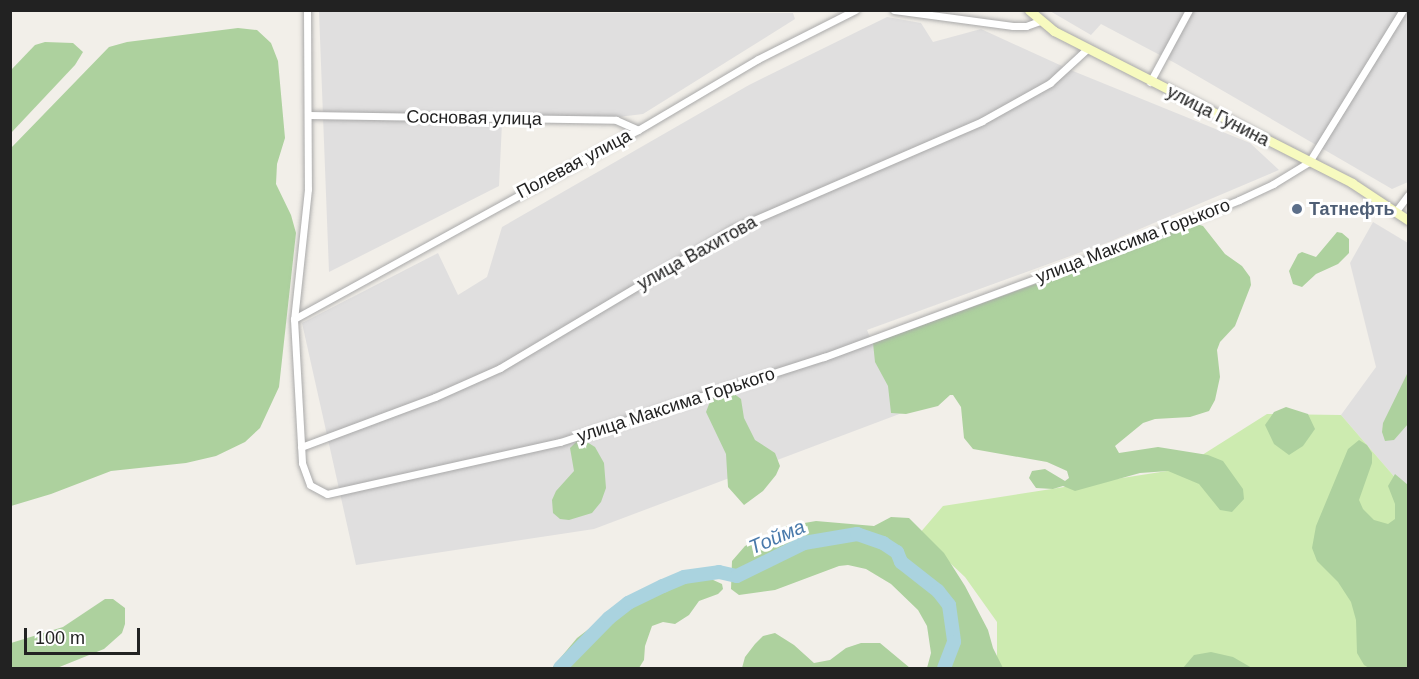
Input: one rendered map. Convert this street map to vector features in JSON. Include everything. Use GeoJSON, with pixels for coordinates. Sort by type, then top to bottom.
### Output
{"type":"FeatureCollection","features":[{"type":"Feature","properties":{"kind":"main road","name":"улица Гунина"},"geometry":{"type":"LineString","coordinates":[[1029,10],[1040,21],[1087,49],[1352,183],[1408,220]]}},
{"type":"Feature","properties":{"kind":"street","name":"улица Максима Горького"},"geometry":{"type":"LineString","coordinates":[[307,10],[308,189],[294,319],[301,447],[307,482],[317,491],[327,494],[560,442],[824,357],[1100,255],[1239,200],[1273,184],[1309,162],[1403,10]]}},
{"type":"Feature","properties":{"kind":"street","name":"Полевая улица"},"geometry":{"type":"LineString","coordinates":[[294,319],[638,130],[758,59],[855,10]]}},
{"type":"Feature","properties":{"kind":"street"},"geometry":{"type":"LineString","coordinates":[[894,10],[1013,26],[1026,26],[1040,21]]}},
{"type":"Feature","properties":{"kind":"street"},"geometry":{"type":"LineString","coordinates":[[1150,82],[1189,10]]}},
{"type":"Feature","properties":{"kind":"street","name":"улица Вахитова"},"geometry":{"type":"LineString","coordinates":[[301,447],[435,397],[500,368],[734,229],[982,121],[1050,83],[1087,49]]}},
{"type":"Feature","properties":{"kind":"street","name":"Сосновая улица"},"geometry":{"type":"LineString","coordinates":[[308,115],[616,120],[638,130]]}},
{"type":"Feature","properties":{"kind":"street"},"geometry":{"type":"LineString","coordinates":[[1396,211],[1408,195]]}},
{"type":"Feature","properties":{"kind":"shaded area"},"geometry":{"type":"Polygon","coordinates":[[[1050,11],[1408,11],[1408,182],[1392,189],[1175,63],[1101,24],[1091,35],[1050,11]]]}},
{"type":"Feature","properties":{"kind":"shaded area"},"geometry":{"type":"Polygon","coordinates":[[[319,12],[793,13],[795,19],[643,114],[586,121],[502,123],[499,186],[329,272],[319,12]]]}},
{"type":"Feature","properties":{"kind":"shaded area"},"geometry":{"type":"Polygon","coordinates":[[[887,17],[921,23],[933,42],[981,29],[1073,71],[1250,143],[1279,170],[1109,242],[867,330],[902,413],[594,529],[356,565],[302,323],[438,253],[458,295],[487,277],[502,227],[749,85],[887,17]]]}},
{"type":"Feature","properties":{"kind":"shaded area"},"geometry":{"type":"Polygon","coordinates":[[[1373,222],[1408,243],[1408,504],[1398,481],[1341,415],[1376,367],[1350,263],[1373,222]]]}},
{"type":"Feature","properties":{"kind":"green space"},"geometry":{"type":"Polygon","coordinates":[[[238,28],[257,30],[271,43],[278,61],[285,138],[277,164],[276,184],[291,215],[296,233],[279,387],[260,428],[245,442],[216,456],[186,463],[111,471],[51,494],[11,506],[11,148],[109,47],[127,42],[238,28]]]}},
{"type":"Feature","properties":{"kind":"green space"},"geometry":{"type":"Polygon","coordinates":[[[45,42],[73,43],[83,52],[75,65],[11,133],[11,70],[35,45],[45,42]]]}},
{"type":"Feature","properties":{"kind":"green space"},"geometry":{"type":"Polygon","coordinates":[[[1190,222],[1203,226],[1225,254],[1242,266],[1250,277],[1251,285],[1235,326],[1220,342],[1217,350],[1220,377],[1215,400],[1209,411],[1190,417],[1155,419],[1143,423],[1115,446],[1119,453],[1158,447],[1208,455],[1223,461],[1243,489],[1244,499],[1232,512],[1220,510],[1199,484],[1168,471],[1140,473],[1075,491],[1063,486],[1053,489],[1036,488],[1029,478],[1032,471],[1045,469],[1065,481],[1069,478],[1067,471],[1047,462],[973,449],[964,438],[961,407],[953,395],[938,406],[906,414],[891,413],[888,386],[875,362],[873,343],[1107,258],[1190,222]]]}},
{"type":"Feature","properties":{"kind":"green space"},"geometry":{"type":"Polygon","coordinates":[[[1337,232],[1349,239],[1349,253],[1338,264],[1316,274],[1302,287],[1293,284],[1289,271],[1298,254],[1302,252],[1316,257],[1337,232]]]}},
{"type":"Feature","properties":{"kind":"green space"},"geometry":{"type":"Polygon","coordinates":[[[1408,372],[1408,424],[1394,440],[1385,441],[1382,432],[1383,423],[1408,372]]]}},
{"type":"Feature","properties":{"kind":"green space"},"geometry":{"type":"Polygon","coordinates":[[[733,393],[741,399],[744,418],[755,440],[775,453],[780,466],[763,491],[744,505],[728,487],[726,454],[706,412],[711,399],[719,394],[733,393]]]}},
{"type":"Feature","properties":{"kind":"green space"},"geometry":{"type":"Polygon","coordinates":[[[1286,407],[1308,414],[1315,429],[1303,446],[1289,455],[1274,444],[1265,425],[1274,412],[1286,407]]]}},
{"type":"Feature","properties":{"kind":"green space"},"geometry":{"type":"Polygon","coordinates":[[[1267,414],[1341,415],[1398,481],[1408,668],[997,668],[997,622],[965,577],[919,534],[943,506],[1180,469],[1267,414]]]}},
{"type":"Feature","properties":{"kind":"green space"},"geometry":{"type":"Polygon","coordinates":[[[1359,440],[1367,445],[1372,453],[1372,463],[1359,500],[1363,509],[1374,520],[1388,524],[1395,519],[1395,504],[1388,486],[1395,474],[1408,485],[1408,668],[1369,668],[1364,665],[1357,653],[1356,620],[1351,602],[1338,582],[1317,561],[1312,548],[1316,526],[1348,449],[1359,440]]]}},
{"type":"Feature","properties":{"kind":"green space"},"geometry":{"type":"Polygon","coordinates":[[[577,441],[587,442],[595,447],[604,463],[606,488],[601,502],[592,513],[569,520],[560,519],[553,513],[552,500],[556,491],[574,471],[570,448],[577,441]]]}},
{"type":"Feature","properties":{"kind":"green space"},"geometry":{"type":"Polygon","coordinates":[[[891,517],[909,518],[944,553],[965,586],[988,630],[993,648],[1003,668],[927,668],[931,653],[927,626],[918,610],[891,584],[866,569],[848,565],[839,566],[775,590],[739,595],[731,589],[732,561],[745,546],[787,526],[816,521],[874,526],[891,517]]]}},
{"type":"Feature","properties":{"kind":"green space"},"geometry":{"type":"Polygon","coordinates":[[[711,579],[722,584],[723,589],[718,594],[699,601],[689,615],[675,624],[663,622],[652,626],[645,646],[644,660],[639,668],[552,668],[577,638],[627,600],[659,584],[711,579]]]}},
{"type":"Feature","properties":{"kind":"green space"},"geometry":{"type":"Polygon","coordinates":[[[105,599],[113,599],[125,608],[125,624],[122,633],[104,649],[57,668],[11,668],[11,643],[63,627],[105,599]]]}},
{"type":"Feature","properties":{"kind":"green space"},"geometry":{"type":"Polygon","coordinates":[[[775,633],[794,645],[814,663],[830,660],[846,648],[861,643],[880,643],[910,668],[742,668],[745,657],[755,644],[763,636],[775,633]]]}},
{"type":"Feature","properties":{"kind":"green space"},"geometry":{"type":"Polygon","coordinates":[[[1211,652],[1233,657],[1252,668],[1183,668],[1194,655],[1211,652]]]}},
{"type":"Feature","properties":{"kind":"waterway","name":"Тойма"},"geometry":{"type":"LineString","coordinates":[[560,668],[609,618],[628,603],[663,586],[684,577],[719,572],[737,576],[804,543],[857,534],[883,543],[897,552],[901,562],[938,591],[949,605],[954,642],[944,668]]}},
{"type":"Feature","properties":{"kind":"place","name":"Татнефть"},"geometry":{"type":"Point","coordinates":[1297,209]}}]}
